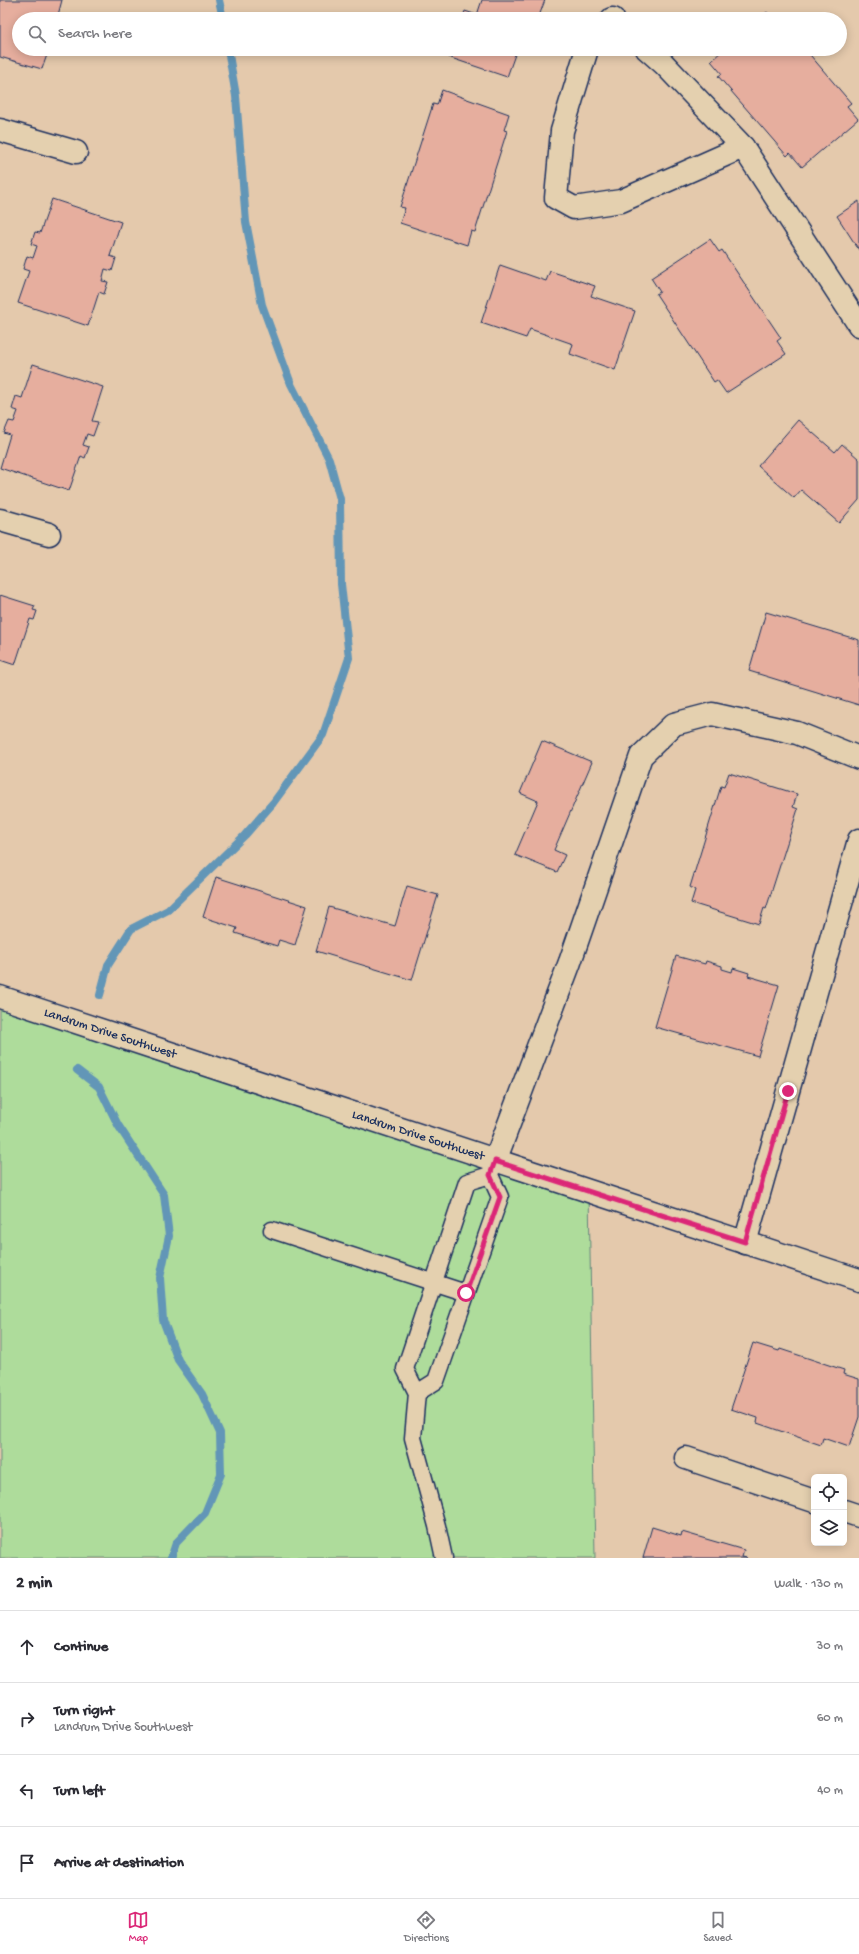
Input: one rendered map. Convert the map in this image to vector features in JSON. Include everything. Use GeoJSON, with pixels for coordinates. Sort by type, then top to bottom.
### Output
{"type":"FeatureCollection","features":[{"type":"Feature","properties":{"kind":"street"},"geometry":{"type":"LineString","coordinates":[[585,56],[562,131],[556,198],[574,208],[621,201],[743,147]]}},
{"type":"Feature","properties":{"kind":"street"},"geometry":{"type":"LineString","coordinates":[[655,56],[743,147],[859,325]]}},
{"type":"Feature","properties":{"kind":"street"},"geometry":{"type":"LineString","coordinates":[[0,130],[76,152]]}},
{"type":"Feature","properties":{"kind":"street"},"geometry":{"type":"LineString","coordinates":[[0,520],[49,534]]}},
{"type":"Feature","properties":{"kind":"street"},"geometry":{"type":"LineString","coordinates":[[492,1168],[570,962],[641,756],[674,724],[712,714],[797,733],[859,758]]}},
{"type":"Feature","properties":{"kind":"street"},"geometry":{"type":"LineString","coordinates":[[745,1242],[859,840]]}},
{"type":"Feature","properties":{"kind":"street","name":"Landrum Drive Southwest"},"geometry":{"type":"LineString","coordinates":[[0,997],[492,1168],[745,1242],[859,1280]]}},
{"type":"Feature","properties":{"kind":"street"},"geometry":{"type":"LineString","coordinates":[[686,1458],[811,1500]]}},
{"type":"Feature","properties":{"kind":"street"},"geometry":{"type":"LineString","coordinates":[[847,1511],[859,1516]]}},
{"type":"Feature","properties":{"kind":"lane"},"geometry":{"type":"LineString","coordinates":[[417,1393],[436,1381],[500,1197],[492,1168],[467,1182],[405,1369],[417,1393],[413,1438],[437,1526],[444,1558]]}},
{"type":"Feature","properties":{"kind":"lane"},"geometry":{"type":"LineString","coordinates":[[272,1230],[466,1293]]}},
{"type":"Feature","properties":{"kind":"green space"},"geometry":{"type":"Polygon","coordinates":[[[0,989],[589,1191],[595,1558],[0,1558],[0,989]]]}},
{"type":"Feature","properties":{"kind":"building"},"geometry":{"type":"Polygon","coordinates":[[[0,0],[62,0],[59,12],[12,12],[12,56],[47,56],[42,69],[0,57],[0,0]]]}},
{"type":"Feature","properties":{"kind":"building"},"geometry":{"type":"Polygon","coordinates":[[[482,0],[545,0],[541,12],[478,12],[482,0]]]}},
{"type":"Feature","properties":{"kind":"building"},"geometry":{"type":"Polygon","coordinates":[[[448,56],[514,56],[507,77],[448,56]]]}},
{"type":"Feature","properties":{"kind":"building"},"geometry":{"type":"Polygon","coordinates":[[[716,56],[811,56],[851,103],[847,106],[858,119],[802,167],[790,153],[787,156],[718,76],[722,74],[711,61],[716,56]]]}},
{"type":"Feature","properties":{"kind":"building"},"geometry":{"type":"Polygon","coordinates":[[[442,90],[509,114],[504,130],[507,131],[475,232],[471,231],[467,245],[400,223],[405,208],[400,207],[433,104],[437,105],[442,90]]]}},
{"type":"Feature","properties":{"kind":"building"},"geometry":{"type":"Polygon","coordinates":[[[52,199],[121,222],[110,256],[116,258],[112,271],[105,269],[102,281],[108,282],[104,294],[99,292],[88,326],[18,303],[29,271],[23,269],[27,256],[33,258],[37,246],[31,244],[35,232],[40,233],[52,199]]]}},
{"type":"Feature","properties":{"kind":"building"},"geometry":{"type":"Polygon","coordinates":[[[859,201],[859,250],[837,216],[859,201]]]}},
{"type":"Feature","properties":{"kind":"building"},"geometry":{"type":"Polygon","coordinates":[[[710,239],[719,252],[722,250],[781,338],[777,341],[786,354],[726,393],[717,380],[714,382],[656,294],[660,292],[651,278],[710,239]]]}},
{"type":"Feature","properties":{"kind":"building"},"geometry":{"type":"Polygon","coordinates":[[[500,265],[546,281],[550,271],[595,286],[591,296],[635,311],[615,370],[570,354],[573,344],[530,329],[526,338],[481,323],[500,265]]]}},
{"type":"Feature","properties":{"kind":"building"},"geometry":{"type":"Polygon","coordinates":[[[33,364],[103,387],[92,421],[98,422],[93,436],[87,434],[83,445],[89,447],[85,458],[81,456],[69,491],[0,468],[10,435],[4,433],[9,421],[14,422],[18,411],[12,409],[16,396],[22,398],[33,364]]]}},
{"type":"Feature","properties":{"kind":"building"},"geometry":{"type":"Polygon","coordinates":[[[798,420],[835,452],[842,444],[859,459],[859,500],[839,523],[801,490],[794,498],[758,466],[798,420]]]}},
{"type":"Feature","properties":{"kind":"building"},"geometry":{"type":"Polygon","coordinates":[[[0,595],[35,606],[33,610],[37,611],[34,620],[30,619],[15,665],[0,660],[0,595]]]}},
{"type":"Feature","properties":{"kind":"building"},"geometry":{"type":"Polygon","coordinates":[[[766,612],[859,640],[859,705],[749,671],[766,612]]]}},
{"type":"Feature","properties":{"kind":"building"},"geometry":{"type":"Polygon","coordinates":[[[542,741],[592,762],[554,850],[565,855],[557,872],[515,855],[538,801],[520,793],[542,741]]]}},
{"type":"Feature","properties":{"kind":"building"},"geometry":{"type":"Polygon","coordinates":[[[729,773],[797,794],[793,807],[798,809],[766,909],[764,908],[759,924],[691,903],[695,890],[690,887],[721,786],[724,787],[729,773]]]}},
{"type":"Feature","properties":{"kind":"building"},"geometry":{"type":"Polygon","coordinates":[[[216,877],[307,906],[295,945],[279,940],[277,946],[235,933],[237,928],[203,917],[216,877]]]}},
{"type":"Feature","properties":{"kind":"building"},"geometry":{"type":"Polygon","coordinates":[[[407,886],[438,895],[412,980],[316,951],[329,907],[395,926],[407,886]]]}},
{"type":"Feature","properties":{"kind":"building"},"geometry":{"type":"Polygon","coordinates":[[[676,956],[705,964],[706,961],[722,966],[722,969],[732,972],[733,968],[749,973],[748,976],[779,985],[758,1056],[655,1027],[676,956]]]}},
{"type":"Feature","properties":{"kind":"building"},"geometry":{"type":"Polygon","coordinates":[[[753,1343],[779,1351],[780,1349],[844,1370],[843,1374],[859,1379],[859,1417],[849,1447],[823,1438],[821,1445],[757,1423],[758,1418],[731,1409],[753,1343]]]}},
{"type":"Feature","properties":{"kind":"building"},"geometry":{"type":"Polygon","coordinates":[[[652,1527],[681,1536],[682,1532],[744,1550],[742,1557],[747,1558],[643,1558],[652,1527]]]}},
{"type":"Feature","properties":{"kind":"waterway"},"geometry":{"type":"LineString","coordinates":[[219,0],[222,12]]}},
{"type":"Feature","properties":{"kind":"waterway"},"geometry":{"type":"LineString","coordinates":[[100,995],[108,965],[131,929],[168,910],[245,835],[273,803],[323,735],[349,658],[341,584],[340,499],[329,459],[291,384],[262,305],[246,222],[236,96],[229,56]]}},
{"type":"Feature","properties":{"kind":"waterway"},"geometry":{"type":"LineString","coordinates":[[77,1070],[99,1087],[118,1125],[164,1195],[169,1236],[160,1278],[163,1320],[178,1360],[202,1394],[220,1433],[221,1474],[205,1513],[176,1543],[171,1558]]}},
{"type":"Feature","properties":{"kind":"route"},"geometry":{"type":"LineString","coordinates":[[466,1293],[500,1197],[490,1175],[495,1161],[745,1242],[788,1091]]}}]}
